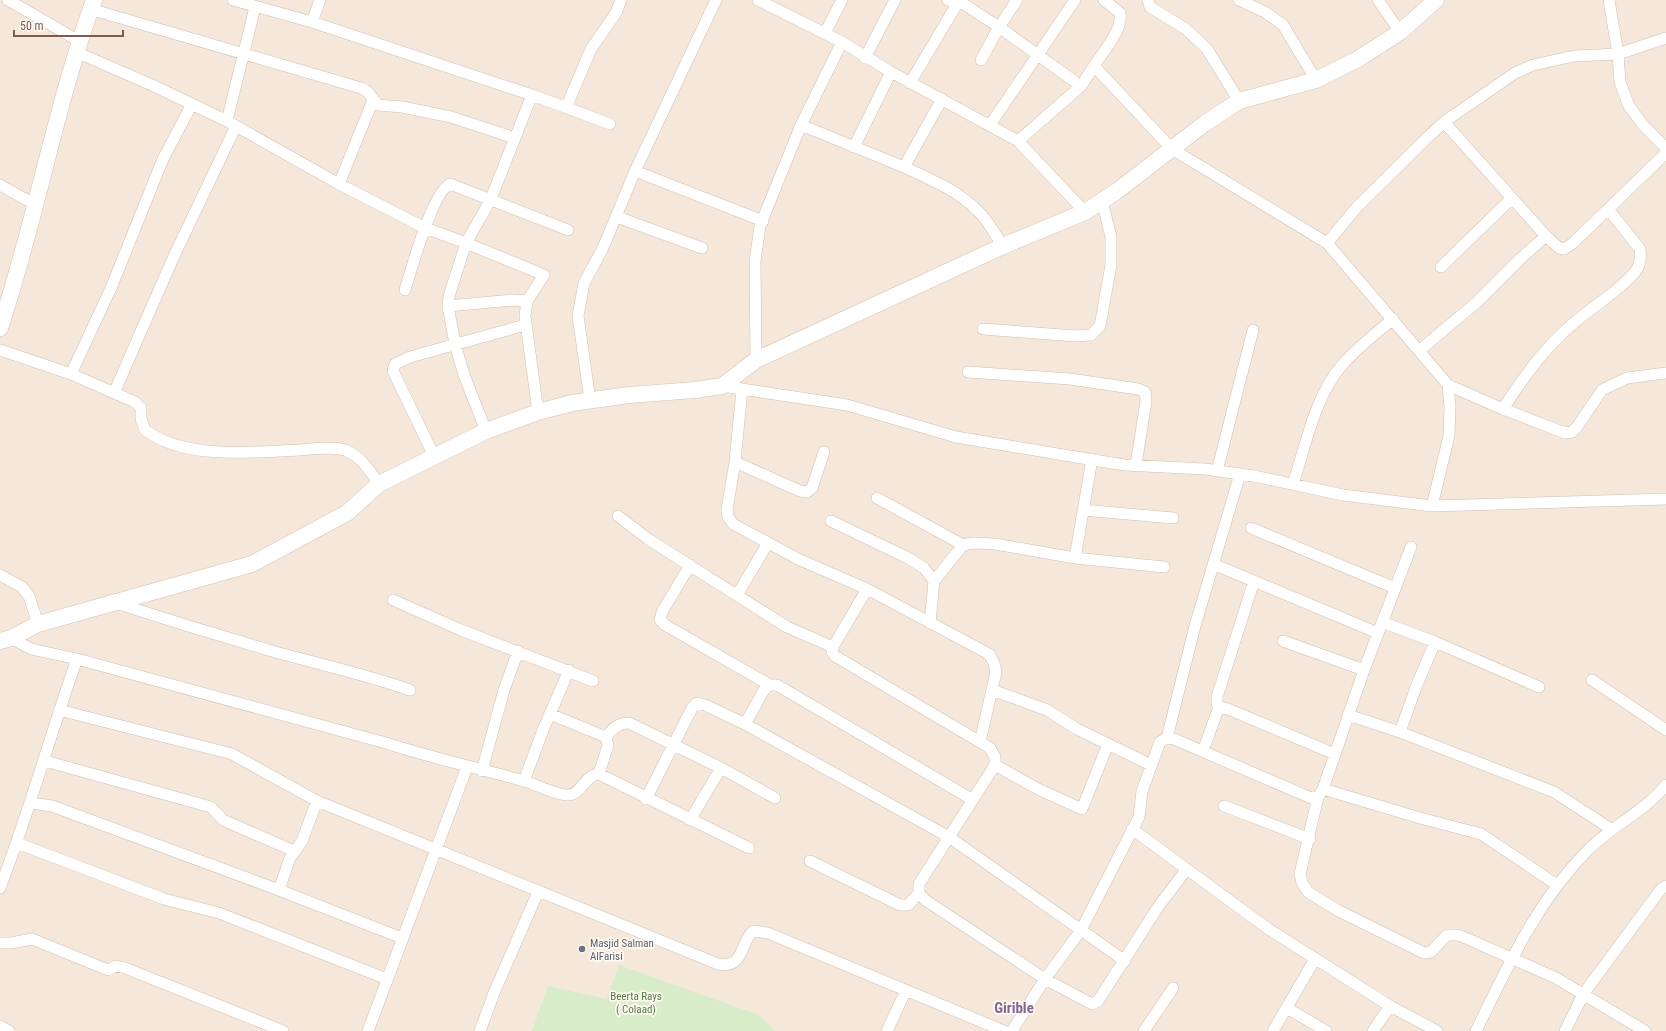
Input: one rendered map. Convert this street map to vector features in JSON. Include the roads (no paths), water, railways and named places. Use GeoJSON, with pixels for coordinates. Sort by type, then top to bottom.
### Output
{"type":"FeatureCollection","features":[{"type":"Feature","properties":{"kind":"street"},"geometry":{"type":"LineString","coordinates":[[8,0],[77,46],[232,124],[339,184],[425,228],[544,275],[527,301],[525,325],[538,412]]}},
{"type":"Feature","properties":{"kind":"street"},"geometry":{"type":"LineString","coordinates":[[233,0],[312,22],[532,94],[610,124]]}},
{"type":"Feature","properties":{"kind":"street"},"geometry":{"type":"LineString","coordinates":[[312,22],[320,0]]}},
{"type":"Feature","properties":{"kind":"street"},"geometry":{"type":"LineString","coordinates":[[566,108],[591,48],[616,13],[621,0]]}},
{"type":"Feature","properties":{"kind":"street"},"geometry":{"type":"LineString","coordinates":[[590,400],[578,316],[584,283],[602,250],[635,171],[716,0]]}},
{"type":"Feature","properties":{"kind":"street"},"geometry":{"type":"LineString","coordinates":[[758,0],[842,42],[865,58],[1018,140],[1085,212]]}},
{"type":"Feature","properties":{"kind":"street"},"geometry":{"type":"LineString","coordinates":[[825,33],[842,0]]}},
{"type":"Feature","properties":{"kind":"street"},"geometry":{"type":"LineString","coordinates":[[865,58],[896,0]]}},
{"type":"Feature","properties":{"kind":"street"},"geometry":{"type":"LineString","coordinates":[[981,60],[999,27],[1017,0]]}},
{"type":"Feature","properties":{"kind":"street"},"geometry":{"type":"LineString","coordinates":[[990,125],[1075,0]]}},
{"type":"Feature","properties":{"kind":"street"},"geometry":{"type":"LineString","coordinates":[[1018,140],[1081,86],[1119,28],[1122,19],[1120,13],[1104,0]]}},
{"type":"Feature","properties":{"kind":"street"},"geometry":{"type":"LineString","coordinates":[[1148,0],[1150,7],[1186,29],[1207,49],[1240,101]]}},
{"type":"Feature","properties":{"kind":"street"},"geometry":{"type":"LineString","coordinates":[[1239,0],[1265,12],[1283,25],[1316,80]]}},
{"type":"Feature","properties":{"kind":"street"},"geometry":{"type":"LineString","coordinates":[[1378,0],[1400,32]]}},
{"type":"Feature","properties":{"kind":"street"},"geometry":{"type":"LineString","coordinates":[[722,386],[756,360],[1003,246],[1085,212],[1146,171],[1204,124],[1240,101],[1316,80],[1358,59],[1400,32],[1436,0]]}},
{"type":"Feature","properties":{"kind":"street"},"geometry":{"type":"LineString","coordinates":[[1609,0],[1618,54],[1620,82],[1629,106],[1643,125],[1666,148]]}},
{"type":"Feature","properties":{"kind":"street"},"geometry":{"type":"LineString","coordinates":[[910,83],[958,2],[999,27],[1081,86]]}},
{"type":"Feature","properties":{"kind":"street"},"geometry":{"type":"LineString","coordinates":[[0,328],[77,46],[92,4],[243,53],[361,88],[367,91],[378,105],[402,107],[451,116],[515,138]]}},
{"type":"Feature","properties":{"kind":"street"},"geometry":{"type":"LineString","coordinates":[[114,393],[232,124],[249,4]]}},
{"type":"Feature","properties":{"kind":"street"},"geometry":{"type":"LineString","coordinates":[[1327,242],[1357,207],[1444,122],[1515,73],[1533,65],[1574,56],[1618,54],[1666,38]]}},
{"type":"Feature","properties":{"kind":"street"},"geometry":{"type":"LineString","coordinates":[[756,360],[755,261],[758,238],[763,220],[802,125],[842,42]]}},
{"type":"Feature","properties":{"kind":"street"},"geometry":{"type":"LineString","coordinates":[[1094,66],[1172,149],[1327,242],[1394,319],[1448,385],[1503,410],[1565,433],[1572,432],[1578,427],[1602,390],[1627,378],[1666,373]]}},
{"type":"Feature","properties":{"kind":"street"},"geometry":{"type":"LineString","coordinates":[[854,147],[891,72]]}},
{"type":"Feature","properties":{"kind":"street"},"geometry":{"type":"LineString","coordinates":[[486,431],[464,375],[455,344],[448,306],[451,288],[466,243],[490,201],[532,94]]}},
{"type":"Feature","properties":{"kind":"street"},"geometry":{"type":"LineString","coordinates":[[904,167],[942,99]]}},
{"type":"Feature","properties":{"kind":"street"},"geometry":{"type":"LineString","coordinates":[[339,184],[373,100]]}},
{"type":"Feature","properties":{"kind":"street"},"geometry":{"type":"LineString","coordinates":[[71,374],[111,288],[163,159],[192,104]]}},
{"type":"Feature","properties":{"kind":"street"},"geometry":{"type":"LineString","coordinates":[[1444,122],[1546,236],[1559,248],[1566,249],[1666,153]]}},
{"type":"Feature","properties":{"kind":"street"},"geometry":{"type":"LineString","coordinates":[[802,125],[946,186],[965,199],[980,212],[1003,246]]}},
{"type":"Feature","properties":{"kind":"street"},"geometry":{"type":"LineString","coordinates":[[635,171],[763,220]]}},
{"type":"Feature","properties":{"kind":"street"},"geometry":{"type":"LineString","coordinates":[[405,290],[425,228],[440,194],[448,185],[453,184],[490,201],[568,230]]}},
{"type":"Feature","properties":{"kind":"street"},"geometry":{"type":"LineString","coordinates":[[0,185],[34,204]]}},
{"type":"Feature","properties":{"kind":"street"},"geometry":{"type":"LineString","coordinates":[[1441,267],[1512,198]]}},
{"type":"Feature","properties":{"kind":"street"},"geometry":{"type":"LineString","coordinates":[[984,329],[1076,336],[1091,335],[1100,326],[1111,265],[1111,237],[1102,201]]}},
{"type":"Feature","properties":{"kind":"street"},"geometry":{"type":"LineString","coordinates":[[1503,410],[1534,362],[1546,349],[1575,322],[1627,280],[1639,266],[1640,249],[1608,209]]}},
{"type":"Feature","properties":{"kind":"street"},"geometry":{"type":"LineString","coordinates":[[617,217],[702,248]]}},
{"type":"Feature","properties":{"kind":"street"},"geometry":{"type":"LineString","coordinates":[[1420,350],[1477,302],[1520,259],[1546,236]]}},
{"type":"Feature","properties":{"kind":"street"},"geometry":{"type":"LineString","coordinates":[[448,306],[512,300],[527,301]]}},
{"type":"Feature","properties":{"kind":"street"},"geometry":{"type":"LineString","coordinates":[[1293,484],[1322,396],[1342,365],[1362,345],[1394,319]]}},
{"type":"Feature","properties":{"kind":"street"},"geometry":{"type":"LineString","coordinates":[[434,456],[393,371],[395,364],[410,357],[525,325]]}},
{"type":"Feature","properties":{"kind":"street"},"geometry":{"type":"LineString","coordinates":[[1217,470],[1253,330]]}},
{"type":"Feature","properties":{"kind":"street"},"geometry":{"type":"LineString","coordinates":[[0,350],[71,374],[140,406],[145,430],[161,440],[179,446],[220,453],[319,449],[344,450],[360,459],[379,484]]}},
{"type":"Feature","properties":{"kind":"street"},"geometry":{"type":"LineString","coordinates":[[968,372],[1070,379],[1138,389],[1145,392],[1146,401],[1136,465]]}},
{"type":"Feature","properties":{"kind":"street"},"geometry":{"type":"LineString","coordinates":[[1432,506],[1448,436],[1450,407],[1448,385]]}},
{"type":"Feature","properties":{"kind":"street"},"geometry":{"type":"LineString","coordinates":[[6,639],[38,624],[252,564],[347,513],[379,484],[486,431],[538,412],[590,400],[722,386],[847,405],[956,437],[1136,465],[1217,470],[1343,494],[1432,506],[1666,499]]}},
{"type":"Feature","properties":{"kind":"street"},"geometry":{"type":"LineString","coordinates":[[742,389],[735,462],[727,510],[728,517],[733,524],[798,559],[867,589],[989,654],[996,672],[980,742]]}},
{"type":"Feature","properties":{"kind":"street"},"geometry":{"type":"LineString","coordinates":[[735,462],[800,491],[807,492],[812,488],[824,452]]}},
{"type":"Feature","properties":{"kind":"street"},"geometry":{"type":"LineString","coordinates":[[1075,558],[1092,459]]}},
{"type":"Feature","properties":{"kind":"street"},"geometry":{"type":"LineString","coordinates":[[1167,738],[1195,626],[1240,474]]}},
{"type":"Feature","properties":{"kind":"street"},"geometry":{"type":"LineString","coordinates":[[877,498],[963,545]]}},
{"type":"Feature","properties":{"kind":"street"},"geometry":{"type":"LineString","coordinates":[[1083,510],[1173,518]]}},
{"type":"Feature","properties":{"kind":"street"},"geometry":{"type":"LineString","coordinates":[[618,516],[648,539],[787,627],[832,647]]}},
{"type":"Feature","properties":{"kind":"street"},"geometry":{"type":"LineString","coordinates":[[831,521],[908,558],[924,568],[934,581]]}},
{"type":"Feature","properties":{"kind":"street"},"geometry":{"type":"LineString","coordinates":[[1251,528],[1395,588]]}},
{"type":"Feature","properties":{"kind":"street"},"geometry":{"type":"LineString","coordinates":[[737,595],[768,543]]}},
{"type":"Feature","properties":{"kind":"street"},"geometry":{"type":"LineString","coordinates":[[930,623],[934,581],[963,545],[973,543],[994,544],[1075,558],[1164,567]]}},
{"type":"Feature","properties":{"kind":"street"},"geometry":{"type":"LineString","coordinates":[[1411,547],[1364,670],[1321,793],[1300,874],[1302,883],[1308,892],[1337,910],[1424,953],[1431,952],[1447,935],[1458,935],[1556,978],[1584,993],[1645,1031]]}},
{"type":"Feature","properties":{"kind":"street"},"geometry":{"type":"LineString","coordinates":[[1213,564],[1254,581],[1380,628],[1435,642],[1539,687]]}},
{"type":"Feature","properties":{"kind":"street"},"geometry":{"type":"LineString","coordinates":[[690,565],[662,612],[660,620],[665,625],[770,685],[776,685],[973,800]]}},
{"type":"Feature","properties":{"kind":"street"},"geometry":{"type":"LineString","coordinates":[[0,574],[22,587],[32,603],[38,624]]}},
{"type":"Feature","properties":{"kind":"street"},"geometry":{"type":"LineString","coordinates":[[1254,581],[1217,697],[1217,704],[1221,708],[1228,709],[1335,754]]}},
{"type":"Feature","properties":{"kind":"street"},"geometry":{"type":"LineString","coordinates":[[867,589],[832,647],[832,652],[835,656],[990,748],[995,757],[995,765],[919,884],[919,893],[925,900],[1045,979],[1092,1004],[1098,1001],[1125,961],[1158,907],[1187,870]]}},
{"type":"Feature","properties":{"kind":"street"},"geometry":{"type":"LineString","coordinates":[[393,600],[461,630],[569,670],[593,681]]}},
{"type":"Feature","properties":{"kind":"street"},"geometry":{"type":"LineString","coordinates":[[113,602],[178,624],[386,681],[410,690]]}},
{"type":"Feature","properties":{"kind":"street"},"geometry":{"type":"LineString","coordinates":[[6,639],[31,649],[386,743],[467,767],[524,781],[568,795],[576,792],[591,776],[599,774],[646,799],[749,848]]}},
{"type":"Feature","properties":{"kind":"street"},"geometry":{"type":"LineString","coordinates":[[1282,641],[1364,670]]}},
{"type":"Feature","properties":{"kind":"street"},"geometry":{"type":"LineString","coordinates":[[1400,732],[1416,687],[1435,642]]}},
{"type":"Feature","properties":{"kind":"street"},"geometry":{"type":"LineString","coordinates":[[482,771],[504,690],[518,651]]}},
{"type":"Feature","properties":{"kind":"street"},"geometry":{"type":"LineString","coordinates":[[0,888],[31,803],[45,761],[59,710],[77,660]]}},
{"type":"Feature","properties":{"kind":"street"},"geometry":{"type":"LineString","coordinates":[[524,781],[569,670]]}},
{"type":"Feature","properties":{"kind":"street"},"geometry":{"type":"LineString","coordinates":[[1592,680],[1666,730]]}},
{"type":"Feature","properties":{"kind":"street"},"geometry":{"type":"LineString","coordinates":[[745,724],[764,690],[770,685]]}},
{"type":"Feature","properties":{"kind":"street"},"geometry":{"type":"LineString","coordinates":[[992,690],[1047,710],[1077,729],[1152,765]]}},
{"type":"Feature","properties":{"kind":"street"},"geometry":{"type":"LineString","coordinates":[[646,799],[692,708],[697,703],[706,705],[745,724],[949,837],[1125,961]]}},
{"type":"Feature","properties":{"kind":"street"},"geometry":{"type":"LineString","coordinates":[[1203,751],[1217,712],[1221,708]]}},
{"type":"Feature","properties":{"kind":"street"},"geometry":{"type":"LineString","coordinates":[[59,710],[232,754],[317,800],[436,848],[538,892],[718,964],[727,966],[733,963],[738,958],[751,932],[758,930],[1004,1031]]}},
{"type":"Feature","properties":{"kind":"street"},"geometry":{"type":"LineString","coordinates":[[550,714],[606,737]]}},
{"type":"Feature","properties":{"kind":"street"},"geometry":{"type":"LineString","coordinates":[[1348,715],[1400,732],[1554,792],[1611,829]]}},
{"type":"Feature","properties":{"kind":"street"},"geometry":{"type":"LineString","coordinates":[[606,737],[615,726],[620,723],[628,723],[721,768],[775,798]]}},
{"type":"Feature","properties":{"kind":"street"},"geometry":{"type":"LineString","coordinates":[[599,774],[608,745],[606,737]]}},
{"type":"Feature","properties":{"kind":"street"},"geometry":{"type":"LineString","coordinates":[[1012,1031],[1045,979],[1081,930],[1139,817],[1142,791],[1160,742],[1167,738],[1174,739],[1203,751],[1311,798],[1321,793],[1481,834],[1557,885]]}},
{"type":"Feature","properties":{"kind":"street"},"geometry":{"type":"LineString","coordinates":[[995,765],[1038,789],[1082,809],[1108,744]]}},
{"type":"Feature","properties":{"kind":"street"},"geometry":{"type":"LineString","coordinates":[[45,761],[211,807],[228,823],[294,851]]}},
{"type":"Feature","properties":{"kind":"street"},"geometry":{"type":"LineString","coordinates":[[368,1031],[467,767]]}},
{"type":"Feature","properties":{"kind":"street"},"geometry":{"type":"LineString","coordinates":[[690,820],[721,768]]}},
{"type":"Feature","properties":{"kind":"street"},"geometry":{"type":"LineString","coordinates":[[1476,1031],[1511,959],[1543,903],[1557,885],[1589,850],[1611,829],[1638,812],[1666,785]]}},
{"type":"Feature","properties":{"kind":"street"},"geometry":{"type":"LineString","coordinates":[[279,890],[290,858],[302,841],[317,800]]}},
{"type":"Feature","properties":{"kind":"street"},"geometry":{"type":"LineString","coordinates":[[31,803],[52,806],[279,890],[402,938]]}},
{"type":"Feature","properties":{"kind":"street"},"geometry":{"type":"LineString","coordinates":[[1224,806],[1310,839]]}},
{"type":"Feature","properties":{"kind":"street"},"geometry":{"type":"LineString","coordinates":[[1132,829],[1267,928],[1390,1006],[1437,1031]]}},
{"type":"Feature","properties":{"kind":"street"},"geometry":{"type":"LineString","coordinates":[[17,843],[164,899],[219,913],[387,979]]}},
{"type":"Feature","properties":{"kind":"street"},"geometry":{"type":"LineString","coordinates":[[810,861],[900,905],[908,905],[919,893]]}},
{"type":"Feature","properties":{"kind":"street"},"geometry":{"type":"LineString","coordinates":[[1565,1031],[1584,993],[1661,889],[1666,886]]}},
{"type":"Feature","properties":{"kind":"street"},"geometry":{"type":"LineString","coordinates":[[480,1031],[494,993],[538,892]]}},
{"type":"Feature","properties":{"kind":"street"},"geometry":{"type":"LineString","coordinates":[[0,943],[11,943],[32,939],[108,970],[116,966],[125,968],[283,1031]]}},
{"type":"Feature","properties":{"kind":"street"},"geometry":{"type":"LineString","coordinates":[[1273,1031],[1315,959]]}},
{"type":"Feature","properties":{"kind":"street"},"geometry":{"type":"LineString","coordinates":[[1144,1031],[1174,988]]}},
{"type":"Feature","properties":{"kind":"street"},"geometry":{"type":"LineString","coordinates":[[887,1031],[906,990]]}},
{"type":"Feature","properties":{"kind":"street"},"geometry":{"type":"LineString","coordinates":[[1373,1031],[1390,1006]]}},
{"type":"Feature","properties":{"kind":"street"},"geometry":{"type":"LineString","coordinates":[[1287,1008],[1326,1031]]}},
{"type":"Feature","properties":{"kind":"street"},"geometry":{"type":"LineString","coordinates":[[254,1031],[259,1021]]}},
{"type":"Feature","properties":{"kind":"street"},"geometry":{"type":"LineString","coordinates":[[0,1026],[9,1031]]}},
{"type":"Feature","properties":{"kind":"place","name":"Masjid Salman AlFarisi"},"geometry":{"type":"Point","coordinates":[582,949]}},
{"type":"Feature","properties":{"kind":"district","name":"Girible"},"geometry":{"type":"Point","coordinates":[1014,1008]}},
{"type":"Feature","properties":{"kind":"park label","name":"Beerta Rays ( Colaad)"},"geometry":{"type":"Point","coordinates":[636,1002]}}]}
